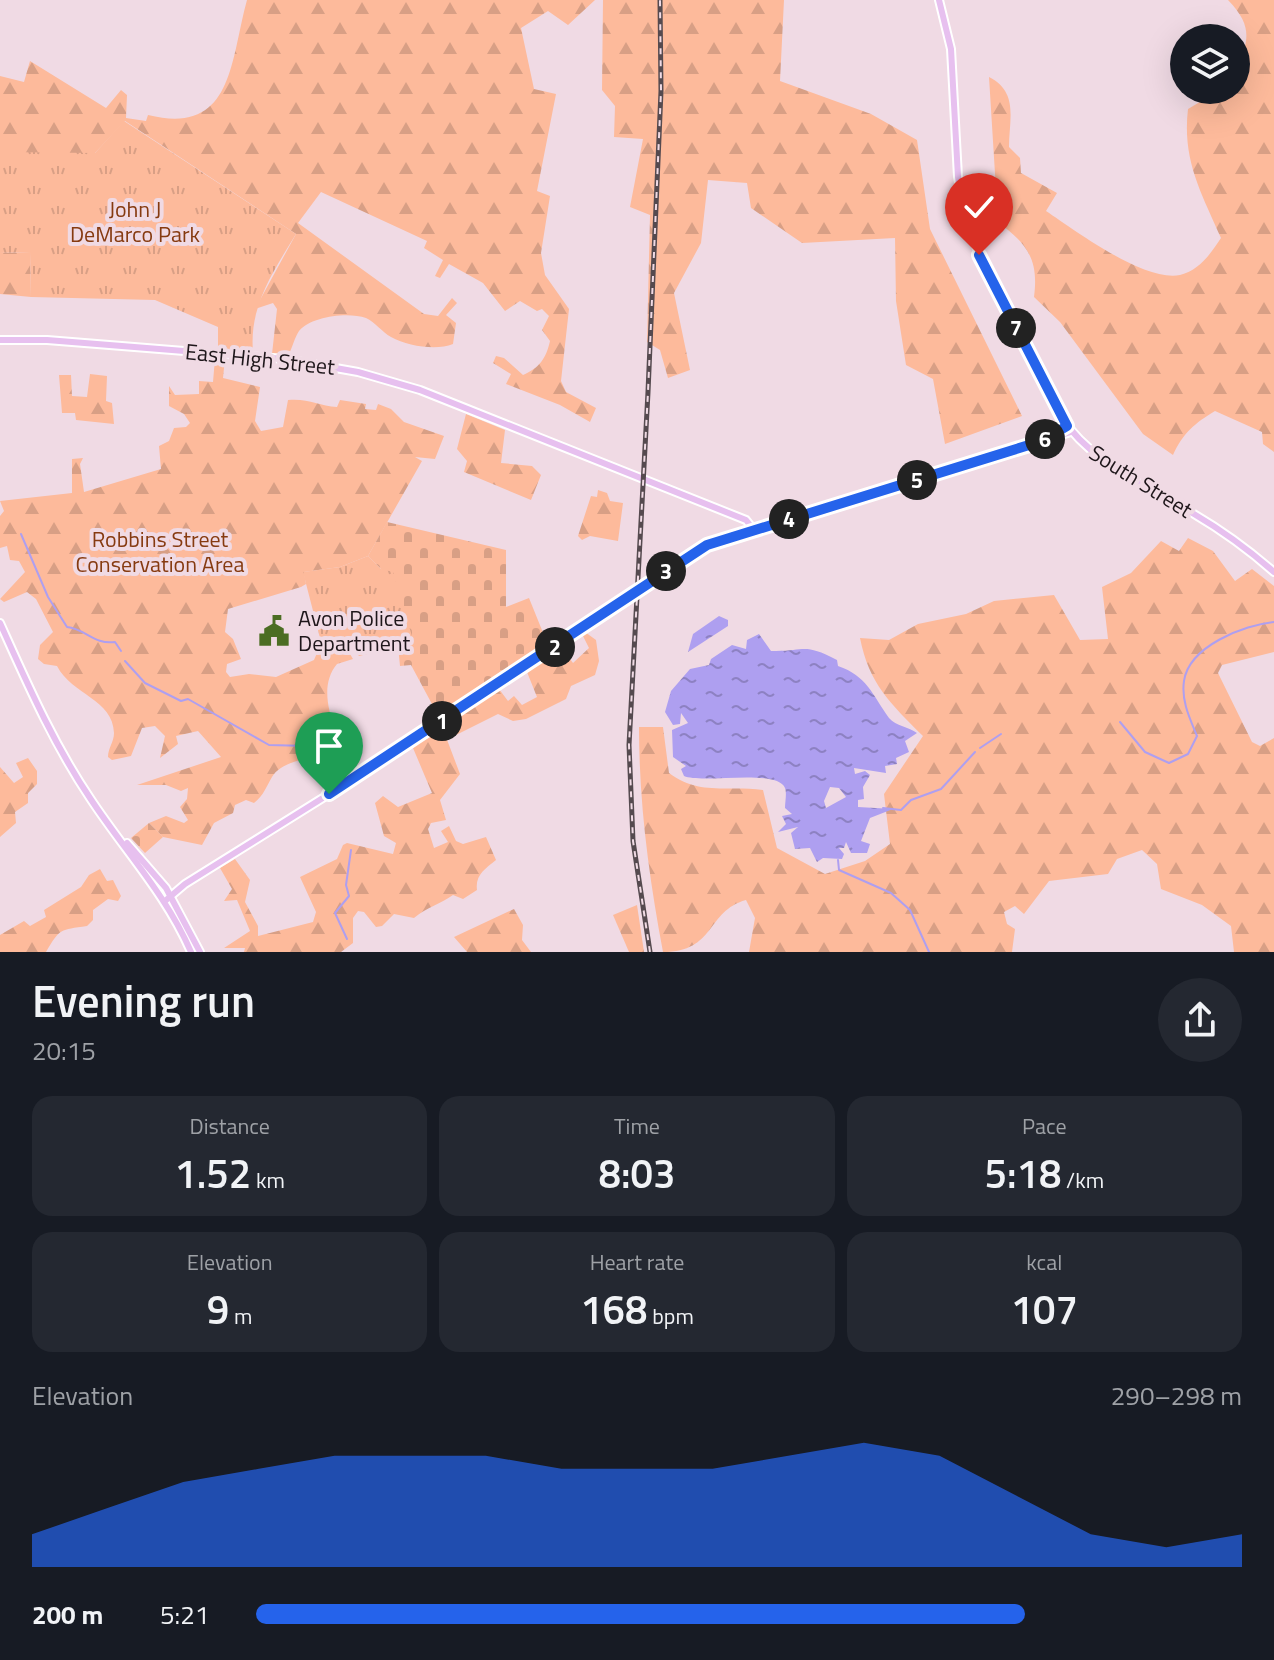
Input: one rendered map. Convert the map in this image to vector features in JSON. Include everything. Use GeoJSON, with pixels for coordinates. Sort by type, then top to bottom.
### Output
{"type":"FeatureCollection","features":[{"type":"Feature","properties":{"kind":"main road","name":"South Street"},"geometry":{"type":"LineString","coordinates":[[939,0],[951,49],[958,183],[966,223],[1069,429],[1108,465],[1225,533],[1274,572]]}},
{"type":"Feature","properties":{"kind":"main road","name":"East High Street"},"geometry":{"type":"LineString","coordinates":[[0,340],[47,340],[274,358],[343,368],[404,384],[746,520],[754,530]]}},
{"type":"Feature","properties":{"kind":"main road"},"geometry":{"type":"LineString","coordinates":[[168,898],[382,761],[707,545],[1042,441],[1069,429]]}},
{"type":"Feature","properties":{"kind":"main road"},"geometry":{"type":"LineString","coordinates":[[0,623],[58,745],[90,798],[168,898],[200,952]]}},
{"type":"Feature","properties":{"kind":"main road"},"geometry":{"type":"LineString","coordinates":[[168,898],[190,950]]}},
{"type":"Feature","properties":{"kind":"green space"},"geometry":{"type":"Polygon","coordinates":[[[247,0],[595,0],[568,25],[548,11],[521,28],[534,89],[556,94],[537,191],[550,196],[541,253],[545,275],[569,309],[561,381],[566,392],[596,408],[590,422],[560,405],[506,384],[511,374],[493,363],[496,356],[504,358],[523,375],[541,362],[550,341],[542,330],[549,316],[542,309],[537,311],[520,301],[505,311],[483,283],[449,264],[440,278],[435,276],[443,260],[424,248],[427,241],[321,192],[298,223],[424,314],[438,316],[452,298],[457,303],[446,315],[456,323],[453,344],[430,347],[405,343],[391,337],[366,318],[340,316],[312,322],[299,331],[289,354],[272,354],[277,309],[273,303],[255,309],[296,234],[125,121],[95,153],[0,153],[0,76],[24,82],[30,61],[106,108],[121,90],[127,95],[126,118],[146,121],[148,115],[176,119],[197,115],[212,104],[223,89],[231,69],[247,0]]]}},
{"type":"Feature","properties":{"kind":"green space"},"geometry":{"type":"Polygon","coordinates":[[[603,0],[784,0],[780,81],[871,114],[917,140],[930,229],[1022,416],[945,444],[933,379],[906,365],[896,301],[895,238],[802,243],[751,208],[747,183],[708,180],[701,243],[674,293],[690,370],[668,378],[660,350],[647,342],[650,215],[630,207],[643,139],[614,137],[615,106],[602,90],[603,0]]]}},
{"type":"Feature","properties":{"kind":"green space"},"geometry":{"type":"Polygon","coordinates":[[[1228,0],[1274,0],[1274,452],[1263,444],[1262,432],[1215,411],[1190,429],[1173,455],[1143,434],[1060,322],[1034,297],[1035,272],[1029,254],[1017,238],[998,222],[989,77],[1005,90],[1009,99],[1009,147],[1020,158],[1021,173],[1057,193],[1046,211],[1130,263],[1148,271],[1180,275],[1199,265],[1221,238],[1191,160],[1188,109],[1196,104],[1250,104],[1250,24],[1244,24],[1228,0]]]}},
{"type":"Feature","properties":{"kind":"green space","name":"John J DeMarco Park"},"geometry":{"type":"Polygon","coordinates":[[[124,121],[296,234],[264,290],[255,320],[253,352],[218,349],[218,327],[155,300],[31,297],[30,252],[0,253],[0,152],[95,153],[124,121]]]}},
{"type":"Feature","properties":{"kind":"green space"},"geometry":{"type":"Polygon","coordinates":[[[30,252],[31,297],[0,294],[0,253],[30,252]]]}},
{"type":"Feature","properties":{"kind":"green space","name":"Robbins Street Conservation Area"},"geometry":{"type":"Polygon","coordinates":[[[215,358],[225,358],[223,378],[260,387],[255,421],[261,431],[283,427],[288,400],[337,407],[340,400],[366,404],[365,409],[376,410],[378,404],[391,409],[404,422],[444,436],[435,459],[415,457],[422,461],[368,556],[340,567],[304,572],[306,584],[301,587],[228,609],[225,632],[233,639],[241,659],[227,664],[226,672],[230,677],[249,674],[276,677],[314,660],[320,646],[332,644],[350,654],[353,659],[337,664],[327,689],[331,718],[351,772],[342,771],[331,755],[299,760],[283,767],[254,803],[246,800],[235,805],[233,813],[214,823],[202,845],[163,837],[149,823],[166,816],[184,823],[188,820],[180,807],[187,799],[188,788],[181,791],[166,785],[137,785],[221,757],[198,731],[176,736],[178,744],[160,758],[165,736],[155,726],[142,728],[131,756],[112,760],[108,757],[114,733],[107,712],[72,684],[57,666],[44,664],[38,659],[40,645],[53,632],[36,599],[27,592],[4,602],[0,599],[25,572],[19,561],[10,560],[7,546],[0,548],[0,516],[4,511],[0,501],[72,493],[72,459],[83,458],[80,464],[84,492],[161,469],[159,446],[169,441],[174,428],[186,427],[190,423],[184,414],[169,406],[169,386],[175,395],[199,394],[199,381],[213,382],[215,358]]]}},
{"type":"Feature","properties":{"kind":"green space"},"geometry":{"type":"Polygon","coordinates":[[[90,374],[107,376],[106,401],[112,403],[114,424],[76,420],[75,413],[62,413],[59,375],[71,375],[72,396],[87,397],[90,374]]]}},
{"type":"Feature","properties":{"kind":"green space"},"geometry":{"type":"Polygon","coordinates":[[[466,414],[505,430],[501,463],[532,466],[541,475],[531,500],[464,472],[467,461],[457,449],[466,414]]]}},
{"type":"Feature","properties":{"kind":"green space"},"geometry":{"type":"Polygon","coordinates":[[[598,490],[607,493],[610,501],[623,503],[618,541],[590,536],[582,540],[578,536],[591,496],[597,497],[598,490]]]}},
{"type":"Feature","properties":{"kind":"green space"},"geometry":{"type":"Polygon","coordinates":[[[387,522],[506,550],[506,607],[529,598],[548,645],[440,719],[411,665],[400,666],[398,646],[414,642],[381,569],[368,556],[387,522]]]}},
{"type":"Feature","properties":{"kind":"green space"},"geometry":{"type":"Polygon","coordinates":[[[1188,538],[1213,551],[1235,581],[1252,569],[1274,586],[1274,652],[1222,665],[1218,673],[1252,742],[1260,746],[1274,738],[1274,952],[1234,952],[1231,926],[1202,905],[1161,889],[1157,864],[1142,850],[1117,859],[1108,874],[1049,881],[1024,914],[1015,906],[1004,912],[1007,924],[1015,929],[1012,952],[749,952],[755,918],[746,900],[733,905],[693,945],[663,952],[646,840],[639,727],[663,727],[669,773],[680,780],[703,787],[763,790],[777,848],[825,874],[865,861],[890,844],[884,794],[923,736],[891,703],[875,681],[860,638],[889,640],[918,624],[966,614],[994,601],[1054,595],[1080,640],[1108,639],[1102,587],[1131,573],[1161,541],[1179,551],[1188,538]]]}},
{"type":"Feature","properties":{"kind":"green space"},"geometry":{"type":"Polygon","coordinates":[[[368,556],[381,569],[393,572],[414,643],[359,656],[345,637],[320,638],[303,572],[340,567],[368,556]]]}},
{"type":"Feature","properties":{"kind":"green space"},"geometry":{"type":"Polygon","coordinates":[[[585,632],[596,640],[599,661],[595,675],[571,686],[566,699],[526,719],[513,721],[498,714],[456,735],[453,726],[456,716],[499,689],[508,701],[514,696],[522,705],[537,697],[527,672],[561,647],[573,663],[589,648],[582,634],[585,632]]]}},
{"type":"Feature","properties":{"kind":"green space"},"geometry":{"type":"Polygon","coordinates":[[[437,729],[446,737],[460,774],[440,800],[446,820],[431,823],[428,829],[434,848],[448,842],[441,831],[449,826],[456,841],[463,844],[486,837],[496,860],[479,876],[477,890],[463,899],[453,895],[414,918],[394,914],[382,926],[376,927],[364,912],[358,911],[353,918],[353,943],[341,952],[244,952],[245,948],[224,948],[250,931],[237,900],[224,901],[232,889],[220,868],[235,859],[250,880],[245,902],[258,926],[258,936],[313,922],[316,912],[300,877],[337,859],[347,843],[393,854],[396,843],[384,836],[375,803],[383,796],[398,807],[432,793],[413,748],[437,729]]]}},
{"type":"Feature","properties":{"kind":"green space"},"geometry":{"type":"Polygon","coordinates":[[[28,758],[37,771],[37,784],[28,793],[28,803],[15,812],[16,823],[0,837],[0,767],[14,783],[23,777],[16,763],[28,758]]]}},
{"type":"Feature","properties":{"kind":"green space"},"geometry":{"type":"Polygon","coordinates":[[[149,823],[163,837],[145,853],[131,838],[149,823]]]}},
{"type":"Feature","properties":{"kind":"green space"},"geometry":{"type":"Polygon","coordinates":[[[100,869],[107,881],[113,880],[121,896],[118,901],[108,899],[93,910],[93,920],[87,926],[62,932],[46,952],[0,952],[0,935],[24,921],[30,926],[46,917],[44,910],[81,887],[89,875],[100,869]]]}},
{"type":"Feature","properties":{"kind":"green space"},"geometry":{"type":"Polygon","coordinates":[[[637,905],[644,952],[629,952],[613,915],[637,905]]]}},
{"type":"Feature","properties":{"kind":"green space"},"geometry":{"type":"Polygon","coordinates":[[[514,909],[523,925],[522,940],[531,952],[467,952],[454,937],[514,909]]]}},
{"type":"Feature","properties":{"kind":"water"},"geometry":{"type":"Polygon","coordinates":[[[719,616],[728,620],[728,626],[688,652],[693,634],[719,616]]]}},
{"type":"Feature","properties":{"kind":"water"},"geometry":{"type":"Polygon","coordinates":[[[759,634],[771,651],[804,649],[837,660],[838,666],[856,675],[868,687],[892,721],[917,733],[905,741],[909,752],[896,758],[897,764],[885,766],[886,773],[854,768],[855,774],[865,771],[870,775],[863,787],[864,799],[858,800],[858,807],[893,809],[870,818],[861,841],[870,844],[867,853],[851,853],[846,842],[844,848],[839,848],[844,854],[842,859],[823,858],[817,862],[810,848],[795,849],[791,833],[798,827],[778,832],[786,824],[782,816],[792,814],[785,808],[786,790],[779,782],[755,778],[684,776],[681,769],[686,766],[673,757],[672,730],[688,723],[681,713],[680,724],[673,725],[665,712],[671,691],[690,669],[709,665],[711,659],[732,645],[746,649],[747,640],[759,634]],[[830,787],[824,801],[826,808],[846,797],[839,788],[830,787]]]}},
{"type":"Feature","properties":{"kind":"waterway"},"geometry":{"type":"LineString","coordinates":[[21,534],[48,597],[67,627],[101,641],[115,642],[121,651]]}},
{"type":"Feature","properties":{"kind":"waterway"},"geometry":{"type":"LineString","coordinates":[[1120,722],[1145,752],[1169,763],[1188,754],[1197,736],[1184,696],[1188,669],[1196,657],[1220,640],[1248,628],[1274,622]]}},
{"type":"Feature","properties":{"kind":"waterway"},"geometry":{"type":"LineString","coordinates":[[125,661],[145,683],[181,701],[188,699],[269,745],[308,746],[328,740],[339,750],[344,767]]}},
{"type":"Feature","properties":{"kind":"waterway"},"geometry":{"type":"LineString","coordinates":[[980,748],[1001,734]]}},
{"type":"Feature","properties":{"kind":"waterway"},"geometry":{"type":"LineString","coordinates":[[883,808],[901,810],[911,800],[941,789],[975,752]]}},
{"type":"Feature","properties":{"kind":"waterway"},"geometry":{"type":"LineString","coordinates":[[347,939],[335,913],[349,896],[346,885],[351,850]]}},
{"type":"Feature","properties":{"kind":"waterway"},"geometry":{"type":"LineString","coordinates":[[838,860],[839,870],[891,893],[910,910],[929,952]]}},
{"type":"Feature","properties":{"kind":"railway"},"geometry":{"type":"LineString","coordinates":[[650,952],[633,841],[629,745],[661,91],[660,0]]}},
{"type":"Feature","properties":{"kind":"place","name":"Avon Police Department"},"geometry":{"type":"Point","coordinates":[274,631]}},
{"type":"Feature","properties":{"kind":"route"},"geometry":{"type":"LineString","coordinates":[[329,794],[707,545],[1042,441],[1067,426],[1055,408],[979,255]]}}]}
